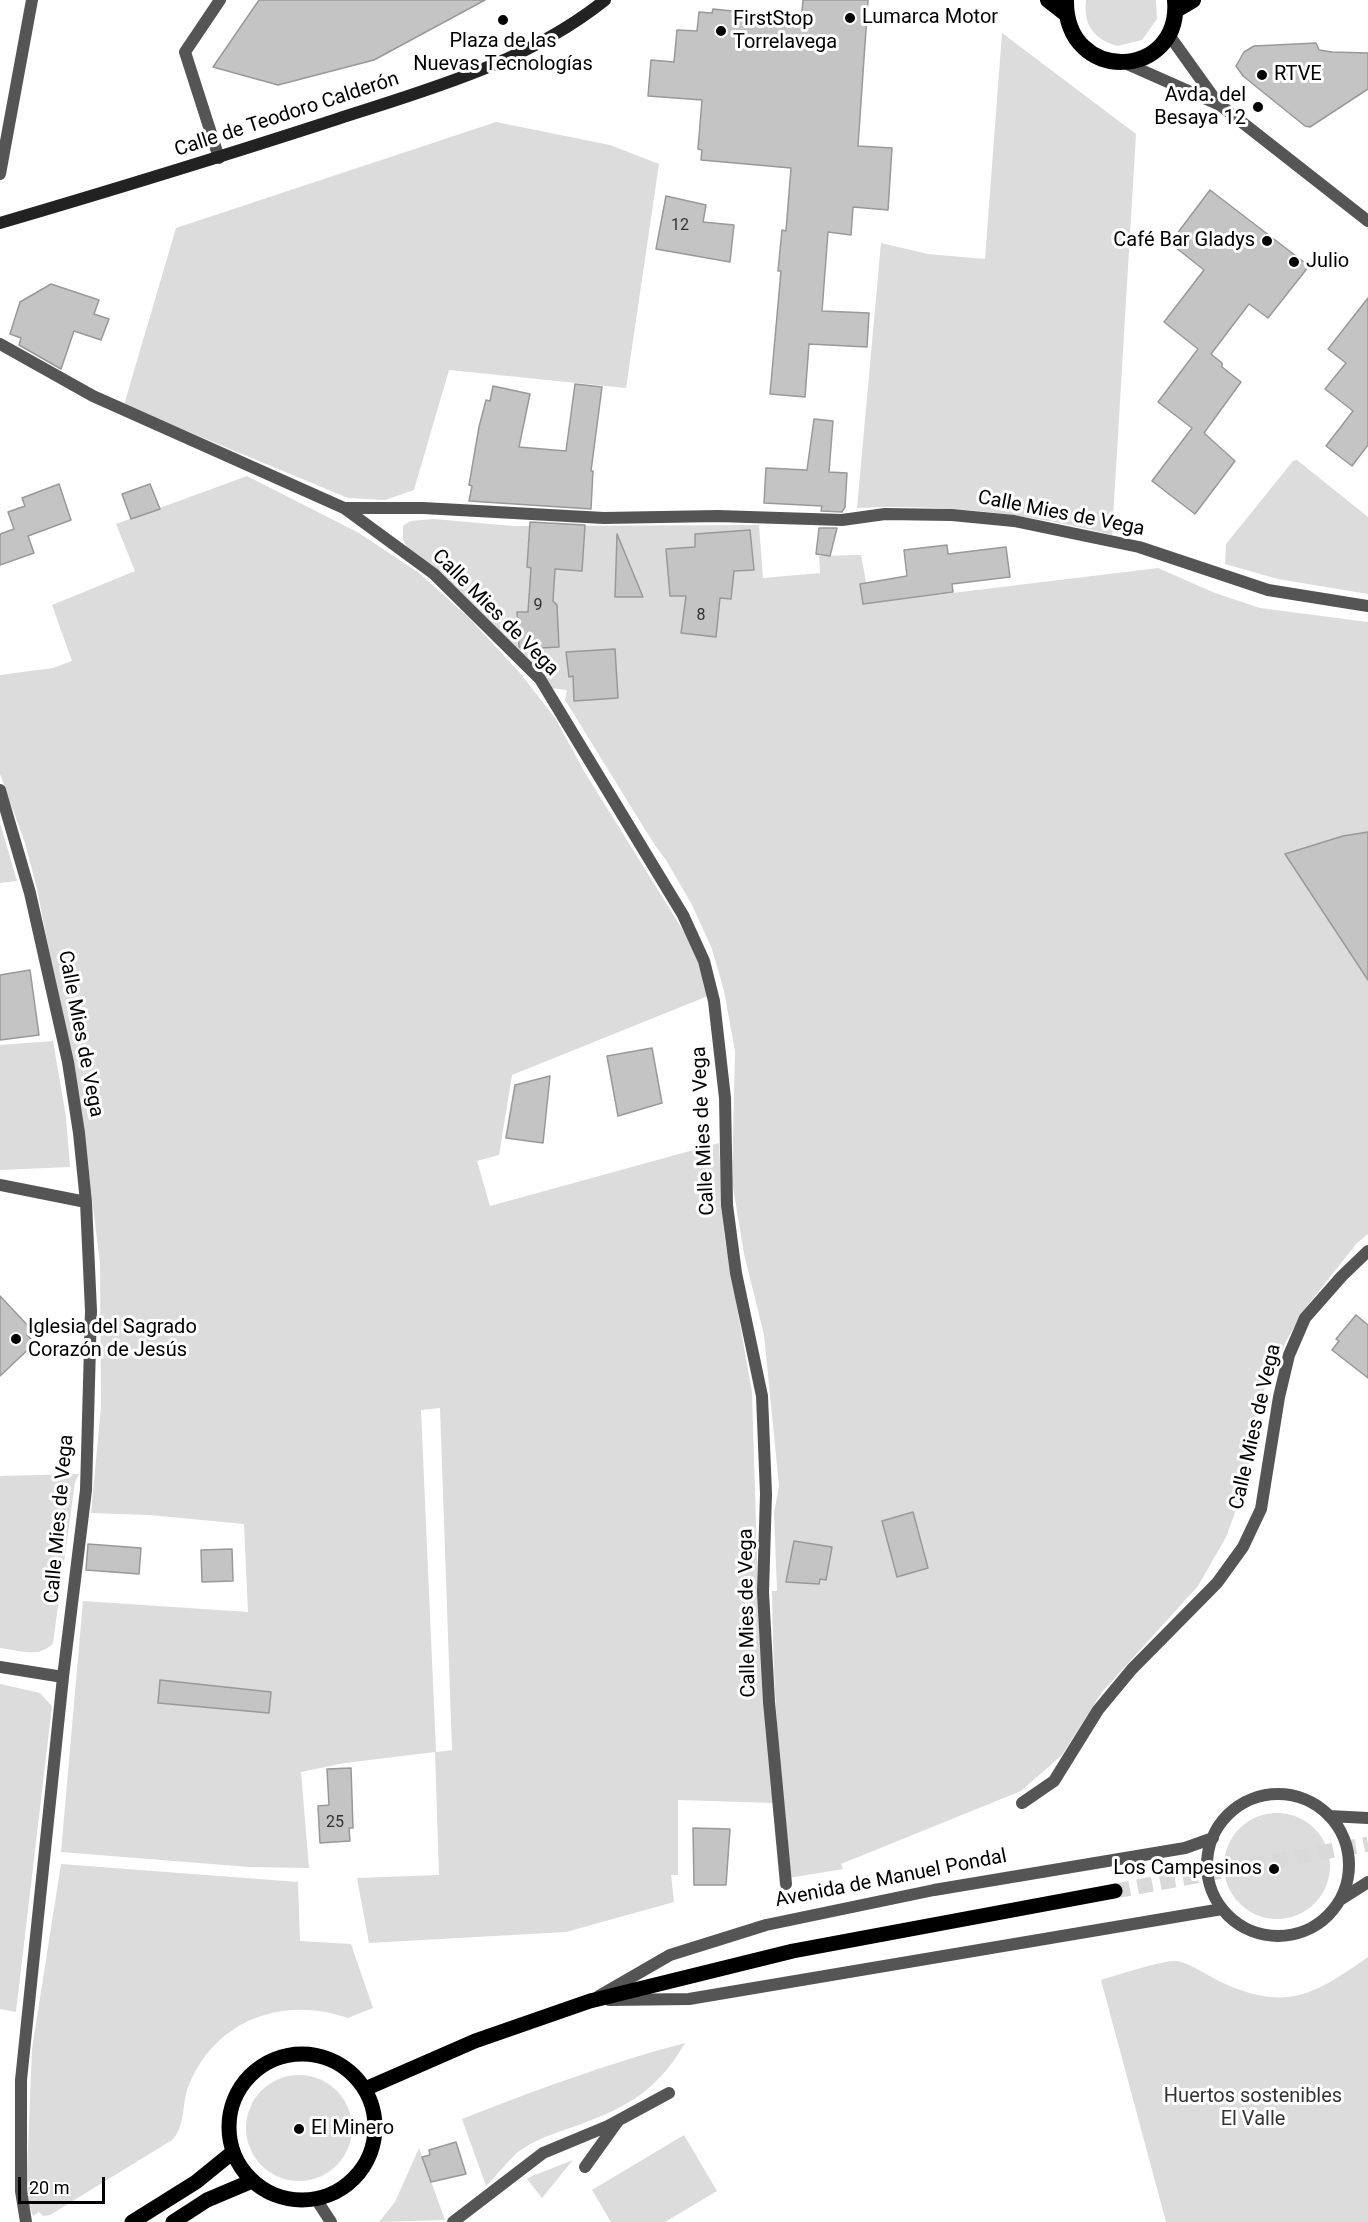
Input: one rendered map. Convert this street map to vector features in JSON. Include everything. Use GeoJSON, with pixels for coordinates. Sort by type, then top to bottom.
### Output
{"type":"FeatureCollection","features":[{"type":"Feature","properties":{"kind":"highway"},"geometry":{"type":"LineString","coordinates":[[1048,0],[1066,7],[1070,28],[1086,50],[1111,62],[1125,63],[1152,54],[1169,35],[1176,5],[1193,0]]}},
{"type":"Feature","properties":{"kind":"main road","name":"Calle de Teodoro Calderón"},"geometry":{"type":"LineString","coordinates":[[0,223],[219,158],[478,72],[574,25],[605,0]]}},
{"type":"Feature","properties":{"kind":"main road","name":"Avenida de Manuel Pondal"},"geometry":{"type":"LineString","coordinates":[[365,2089],[475,2041],[590,2001],[793,1951],[1115,1891]]}},
{"type":"Feature","properties":{"kind":"main road"},"geometry":{"type":"LineString","coordinates":[[305,2052],[329,2058],[350,2070],[365,2089],[375,2115],[374,2144],[362,2169],[342,2189],[316,2199],[293,2200],[271,2194],[252,2181],[240,2168],[232,2152],[228,2129],[231,2105],[242,2083],[259,2066],[281,2055],[305,2052]]}},
{"type":"Feature","properties":{"kind":"main road"},"geometry":{"type":"LineString","coordinates":[[132,2222],[196,2182],[232,2152]]}},
{"type":"Feature","properties":{"kind":"main road"},"geometry":{"type":"LineString","coordinates":[[172,2222],[207,2200],[252,2181]]}},
{"type":"Feature","properties":{"kind":"street"},"geometry":{"type":"LineString","coordinates":[[0,174],[32,0]]}},
{"type":"Feature","properties":{"kind":"street"},"geometry":{"type":"LineString","coordinates":[[219,158],[185,52],[220,0]]}},
{"type":"Feature","properties":{"kind":"street"},"geometry":{"type":"LineString","coordinates":[[1169,35],[1220,105]]}},
{"type":"Feature","properties":{"kind":"street"},"geometry":{"type":"LineString","coordinates":[[1125,63],[1220,105],[1368,221]]}},
{"type":"Feature","properties":{"kind":"street","name":"Calle Mies de Vega"},"geometry":{"type":"LineString","coordinates":[[0,344],[93,396],[344,508],[434,574],[540,679],[656,869],[701,953],[714,1001],[725,1098],[727,1205],[736,1273],[762,1396],[766,1494],[763,1592],[769,1702],[786,1884]]}},
{"type":"Feature","properties":{"kind":"street","name":"Calle Mies de Vega"},"geometry":{"type":"LineString","coordinates":[[344,508],[423,508],[604,518],[718,516],[842,520],[885,514],[952,515],[1014,521],[1139,547],[1268,590],[1368,606]]}},
{"type":"Feature","properties":{"kind":"street","name":"Calle Mies de Vega"},"geometry":{"type":"LineString","coordinates":[[0,790],[30,893],[66,1052],[79,1133],[86,1202],[91,1311],[86,1490],[63,1677],[21,2080],[21,2190],[26,2222]]}},
{"type":"Feature","properties":{"kind":"street"},"geometry":{"type":"LineString","coordinates":[[0,1185],[86,1202]]}},
{"type":"Feature","properties":{"kind":"street","name":"Calle Mies de Vega"},"geometry":{"type":"LineString","coordinates":[[1022,1803],[1054,1781],[1098,1710],[1132,1669],[1218,1583],[1243,1546],[1261,1509],[1279,1397],[1289,1355],[1305,1318],[1342,1276],[1368,1251]]}},
{"type":"Feature","properties":{"kind":"street"},"geometry":{"type":"LineString","coordinates":[[0,1667],[63,1677]]}},
{"type":"Feature","properties":{"kind":"street"},"geometry":{"type":"LineString","coordinates":[[1329,1815],[1347,1847],[1349,1865],[1347,1883],[1340,1900],[1330,1914],[1317,1925],[1284,1936],[1266,1936],[1250,1930],[1222,1910],[1211,1888],[1207,1863],[1212,1838],[1230,1813],[1243,1804],[1264,1796],[1288,1795],[1302,1799],[1329,1815],[1368,1818]]}},
{"type":"Feature","properties":{"kind":"street","name":"Avenida de Manuel Pondal"},"geometry":{"type":"LineString","coordinates":[[590,2001],[670,1955],[766,1925],[934,1890],[1176,1850],[1212,1838]]}},
{"type":"Feature","properties":{"kind":"street"},"geometry":{"type":"LineString","coordinates":[[1340,1900],[1368,1882]]}},
{"type":"Feature","properties":{"kind":"street","name":"Avenida de Manuel Pondal"},"geometry":{"type":"LineString","coordinates":[[590,2001],[689,1999],[1222,1910]]}},
{"type":"Feature","properties":{"kind":"street"},"geometry":{"type":"LineString","coordinates":[[453,2222],[543,2152],[619,2120],[669,2093]]}},
{"type":"Feature","properties":{"kind":"street"},"geometry":{"type":"LineString","coordinates":[[585,2168],[619,2120]]}},
{"type":"Feature","properties":{"kind":"street"},"geometry":{"type":"LineString","coordinates":[[316,2199],[331,2222]]}},
{"type":"Feature","properties":{"kind":"green space"},"geometry":{"type":"Polygon","coordinates":[[[1086,0],[1156,0],[1157,19],[1142,40],[1117,46],[1102,39],[1092,30],[1086,17],[1086,0]]]}},
{"type":"Feature","properties":{"kind":"green space"},"geometry":{"type":"Polygon","coordinates":[[[1002,33],[1136,134],[1112,535],[1049,521],[986,512],[922,507],[857,508],[881,243],[928,254],[985,259],[1002,33]]]}},
{"type":"Feature","properties":{"kind":"green space"},"geometry":{"type":"Polygon","coordinates":[[[496,122],[610,145],[659,164],[626,388],[449,370],[414,490],[385,500],[348,498],[124,405],[176,228],[496,122]]]}},
{"type":"Feature","properties":{"kind":"green space"},"geometry":{"type":"Polygon","coordinates":[[[1297,460],[1368,517],[1368,594],[1278,579],[1225,564],[1226,544],[1293,461],[1297,460]]]}},
{"type":"Feature","properties":{"kind":"green space"},"geometry":{"type":"Polygon","coordinates":[[[247,476],[359,533],[419,573],[469,618],[520,673],[555,718],[584,771],[694,948],[708,996],[512,1075],[499,1155],[477,1161],[490,1206],[719,1143],[724,1234],[752,1392],[758,1591],[775,1803],[678,1800],[678,1875],[671,1875],[674,1902],[566,1932],[369,1943],[357,1878],[439,1875],[435,1752],[345,1763],[301,1772],[309,1868],[249,1867],[61,1852],[83,1601],[248,1612],[244,1524],[149,1515],[91,1513],[101,1407],[100,1263],[83,1126],[37,889],[25,843],[0,774],[0,675],[53,668],[72,661],[52,605],[135,571],[116,524],[247,476]],[[440,1408],[421,1410],[436,1752],[452,1750],[440,1408]]]}},
{"type":"Feature","properties":{"kind":"green space"},"geometry":{"type":"Polygon","coordinates":[[[434,519],[513,526],[759,525],[763,578],[820,573],[819,556],[861,555],[870,603],[1158,568],[1215,593],[1260,608],[1368,622],[1368,832],[1343,836],[1286,854],[1368,980],[1368,1234],[1357,1243],[1307,1306],[1286,1341],[1264,1390],[1246,1483],[1226,1537],[1198,1586],[1102,1692],[1062,1755],[1021,1791],[841,1864],[843,1869],[789,1878],[778,1734],[772,1591],[777,1591],[774,1513],[779,1486],[764,1335],[744,1254],[732,1181],[735,1051],[724,991],[712,949],[692,905],[666,860],[565,700],[567,690],[551,688],[411,554],[403,540],[403,526],[410,521],[434,519]]]}},
{"type":"Feature","properties":{"kind":"green space"},"geometry":{"type":"Polygon","coordinates":[[[0,823],[17,881],[0,883],[0,823]]]}},
{"type":"Feature","properties":{"kind":"green space"},"geometry":{"type":"Polygon","coordinates":[[[53,1041],[66,1117],[70,1167],[0,1170],[0,1045],[53,1041]]]}},
{"type":"Feature","properties":{"kind":"green space"},"geometry":{"type":"Polygon","coordinates":[[[79,1474],[75,1482],[53,1643],[42,1651],[35,1652],[0,1648],[0,1476],[79,1474]]]}},
{"type":"Feature","properties":{"kind":"green space"},"geometry":{"type":"Polygon","coordinates":[[[0,1684],[40,1693],[52,1706],[16,2012],[0,2009],[0,1684]]]}},
{"type":"Feature","properties":{"kind":"green space"},"geometry":{"type":"Polygon","coordinates":[[[1277,1813],[1297,1817],[1314,1829],[1326,1846],[1330,1866],[1326,1886],[1314,1903],[1297,1915],[1277,1919],[1257,1915],[1240,1903],[1228,1886],[1224,1866],[1228,1846],[1240,1829],[1257,1817],[1277,1813]]]}},
{"type":"Feature","properties":{"kind":"green space"},"geometry":{"type":"Polygon","coordinates":[[[61,1864],[298,1882],[300,1941],[351,1944],[373,2008],[348,2018],[324,2012],[299,2010],[276,2012],[253,2019],[233,2030],[215,2045],[200,2064],[188,2087],[179,2129],[172,2140],[50,2215],[43,2216],[39,2212],[33,2216],[26,2196],[32,2049],[61,1864]]]}},
{"type":"Feature","properties":{"kind":"green space","name":"Huertos sostenibles El Valle"},"geometry":{"type":"Polygon","coordinates":[[[1368,1957],[1368,2222],[1166,2222],[1101,1980],[1152,1965],[1177,1961],[1246,1992],[1283,1997],[1300,1995],[1316,1989],[1368,1957]]]}},
{"type":"Feature","properties":{"kind":"green space"},"geometry":{"type":"Polygon","coordinates":[[[685,2043],[663,2075],[638,2097],[608,2113],[545,2137],[524,2148],[486,2186],[462,2119],[572,2078],[685,2043]]]}},
{"type":"Feature","properties":{"kind":"green space"},"geometry":{"type":"Polygon","coordinates":[[[299,2075],[319,2079],[337,2090],[348,2108],[352,2128],[348,2148],[337,2166],[319,2177],[299,2181],[279,2177],[261,2166],[250,2148],[246,2128],[250,2108],[261,2090],[279,2079],[299,2075]]]}},
{"type":"Feature","properties":{"kind":"green space"},"geometry":{"type":"Polygon","coordinates":[[[684,2135],[717,2191],[665,2222],[611,2222],[592,2190],[684,2135]]]}},
{"type":"Feature","properties":{"kind":"green space"},"geometry":{"type":"Polygon","coordinates":[[[419,2148],[445,2220],[379,2222],[395,2202],[419,2148]]]}},
{"type":"Feature","properties":{"kind":"green space"},"geometry":{"type":"Polygon","coordinates":[[[573,2160],[542,2198],[527,2179],[530,2177],[573,2160]]]}},
{"type":"Feature","properties":{"kind":"building"},"geometry":{"type":"Polygon","coordinates":[[[259,0],[485,0],[374,60],[278,85],[213,67],[259,0]]]}},
{"type":"Feature","properties":{"kind":"building"},"geometry":{"type":"Polygon","coordinates":[[[803,0],[868,0],[858,146],[892,148],[888,210],[853,207],[851,235],[828,232],[822,311],[869,313],[867,347],[809,344],[805,397],[770,394],[781,271],[778,271],[782,230],[786,231],[791,168],[701,160],[702,150],[698,149],[702,100],[648,96],[651,60],[674,62],[677,30],[697,31],[699,12],[712,13],[713,9],[742,12],[742,16],[755,19],[801,22],[803,0]]]}},
{"type":"Feature","properties":{"kind":"building"},"geometry":{"type":"Polygon","coordinates":[[[1316,43],[1319,50],[1368,53],[1368,89],[1310,127],[1305,126],[1243,76],[1236,66],[1244,52],[1254,46],[1316,43]]]}},
{"type":"Feature","properties":{"kind":"building"},"geometry":{"type":"Polygon","coordinates":[[[1210,190],[1309,266],[1268,318],[1249,304],[1211,354],[1222,363],[1222,367],[1241,382],[1204,433],[1235,461],[1195,514],[1152,481],[1192,428],[1158,402],[1198,349],[1164,322],[1204,270],[1170,243],[1210,190]]]}},
{"type":"Feature","properties":{"kind":"building"},"geometry":{"type":"Polygon","coordinates":[[[666,196],[706,205],[703,222],[734,225],[730,262],[656,249],[666,196]]]}},
{"type":"Feature","properties":{"kind":"building"},"geometry":{"type":"Polygon","coordinates":[[[51,284],[99,300],[94,314],[109,319],[101,340],[74,331],[61,369],[19,345],[21,338],[10,334],[20,302],[51,284]]]}},
{"type":"Feature","properties":{"kind":"building"},"geometry":{"type":"Polygon","coordinates":[[[1368,298],[1368,445],[1352,466],[1326,446],[1353,411],[1325,389],[1346,363],[1328,349],[1368,298]]]}},
{"type":"Feature","properties":{"kind":"building"},"geometry":{"type":"Polygon","coordinates":[[[575,384],[602,387],[591,471],[593,471],[591,509],[469,501],[472,486],[469,485],[479,427],[486,400],[490,401],[493,386],[530,394],[519,447],[566,451],[575,384]]]}},
{"type":"Feature","properties":{"kind":"building"},"geometry":{"type":"Polygon","coordinates":[[[814,419],[833,421],[829,472],[847,473],[845,507],[842,512],[821,511],[822,506],[764,503],[766,468],[807,470],[814,419]]]}},
{"type":"Feature","properties":{"kind":"building"},"geometry":{"type":"Polygon","coordinates":[[[59,484],[71,520],[28,536],[34,553],[0,565],[0,534],[14,529],[8,512],[25,506],[22,498],[59,484]]]}},
{"type":"Feature","properties":{"kind":"building"},"geometry":{"type":"Polygon","coordinates":[[[150,484],[160,509],[131,519],[122,494],[150,484]]]}},
{"type":"Feature","properties":{"kind":"building"},"geometry":{"type":"Polygon","coordinates":[[[530,522],[585,525],[582,571],[555,569],[553,601],[557,605],[559,647],[521,649],[519,646],[517,612],[528,612],[531,568],[527,567],[530,522]]]}},
{"type":"Feature","properties":{"kind":"building"},"geometry":{"type":"Polygon","coordinates":[[[819,528],[837,528],[830,556],[816,554],[819,528]]]}},
{"type":"Feature","properties":{"kind":"building"},"geometry":{"type":"Polygon","coordinates":[[[750,530],[754,570],[734,571],[731,599],[720,598],[716,637],[681,633],[686,596],[670,596],[666,549],[695,547],[695,534],[750,530]]]}},
{"type":"Feature","properties":{"kind":"building"},"geometry":{"type":"Polygon","coordinates":[[[617,534],[643,597],[615,597],[617,534]]]}},
{"type":"Feature","properties":{"kind":"building"},"geometry":{"type":"Polygon","coordinates":[[[947,545],[948,554],[1006,547],[1010,577],[952,584],[953,592],[863,604],[860,584],[907,576],[904,550],[947,545]]]}},
{"type":"Feature","properties":{"kind":"building"},"geometry":{"type":"Polygon","coordinates":[[[615,649],[618,698],[574,701],[573,676],[569,677],[566,652],[615,649]]]}},
{"type":"Feature","properties":{"kind":"building"},"geometry":{"type":"Polygon","coordinates":[[[1368,832],[1368,980],[1285,854],[1343,836],[1368,832]]]}},
{"type":"Feature","properties":{"kind":"building"},"geometry":{"type":"Polygon","coordinates":[[[30,970],[39,1035],[0,1040],[0,975],[30,970]]]}},
{"type":"Feature","properties":{"kind":"building"},"geometry":{"type":"Polygon","coordinates":[[[652,1048],[662,1103],[618,1116],[607,1056],[652,1048]]]}},
{"type":"Feature","properties":{"kind":"building"},"geometry":{"type":"Polygon","coordinates":[[[550,1076],[543,1143],[506,1138],[515,1085],[550,1076]]]}},
{"type":"Feature","properties":{"kind":"building","name":"Iglesia del Sagrado Corazón de Jesús"},"geometry":{"type":"Polygon","coordinates":[[[0,1296],[32,1330],[27,1335],[35,1343],[0,1376],[0,1296]]]}},
{"type":"Feature","properties":{"kind":"building"},"geometry":{"type":"Polygon","coordinates":[[[1356,1315],[1368,1325],[1368,1378],[1332,1350],[1339,1341],[1336,1339],[1356,1315]]]}},
{"type":"Feature","properties":{"kind":"building"},"geometry":{"type":"Polygon","coordinates":[[[913,1512],[928,1568],[897,1577],[882,1521],[913,1512]]]}},
{"type":"Feature","properties":{"kind":"building"},"geometry":{"type":"Polygon","coordinates":[[[794,1541],[832,1547],[826,1580],[820,1579],[819,1584],[786,1582],[794,1541]]]}},
{"type":"Feature","properties":{"kind":"building"},"geometry":{"type":"Polygon","coordinates":[[[88,1544],[141,1548],[139,1574],[86,1570],[88,1544]]]}},
{"type":"Feature","properties":{"kind":"building"},"geometry":{"type":"Polygon","coordinates":[[[232,1549],[233,1581],[202,1582],[201,1550],[232,1549]]]}},
{"type":"Feature","properties":{"kind":"building"},"geometry":{"type":"Polygon","coordinates":[[[160,1680],[271,1692],[269,1713],[158,1703],[160,1680]]]}},
{"type":"Feature","properties":{"kind":"building"},"geometry":{"type":"Polygon","coordinates":[[[351,1768],[353,1828],[349,1828],[350,1841],[320,1843],[318,1806],[329,1805],[327,1769],[351,1768]]]}},
{"type":"Feature","properties":{"kind":"building"},"geometry":{"type":"Polygon","coordinates":[[[693,1828],[730,1829],[726,1885],[694,1885],[693,1828]]]}},
{"type":"Feature","properties":{"kind":"building"},"geometry":{"type":"Polygon","coordinates":[[[456,2142],[466,2174],[431,2182],[422,2157],[430,2155],[429,2150],[456,2142]]]}},
{"type":"Feature","properties":{"kind":"tunnel"},"geometry":{"type":"LineString","coordinates":[[1115,1891],[1368,1844]]}},
{"type":"Feature","properties":{"kind":"place","name":"Lumarca Motor"},"geometry":{"type":"Point","coordinates":[850,18]}},
{"type":"Feature","properties":{"kind":"place","name":"Plaza de las Nuevas Tecnologías"},"geometry":{"type":"Point","coordinates":[503,20]}},
{"type":"Feature","properties":{"kind":"place","name":"FirstStop Torrelavega"},"geometry":{"type":"Point","coordinates":[721,31]}},
{"type":"Feature","properties":{"kind":"place","name":"RTVE"},"geometry":{"type":"Point","coordinates":[1262,75]}},
{"type":"Feature","properties":{"kind":"place","name":"Avda. del Besaya 12"},"geometry":{"type":"Point","coordinates":[1258,107]}},
{"type":"Feature","properties":{"kind":"place","name":"Café Bar Gladys"},"geometry":{"type":"Point","coordinates":[1267,241]}},
{"type":"Feature","properties":{"kind":"place","name":"Julio"},"geometry":{"type":"Point","coordinates":[1294,262]}},
{"type":"Feature","properties":{"kind":"place","name":"Iglesia del Sagrado Corazón de Jesús"},"geometry":{"type":"Point","coordinates":[16,1339]}},
{"type":"Feature","properties":{"kind":"place","name":"Los Campesinos"},"geometry":{"type":"Point","coordinates":[1274,1869]}},
{"type":"Feature","properties":{"kind":"place","name":"El Minero"},"geometry":{"type":"Point","coordinates":[299,2129]}}]}
